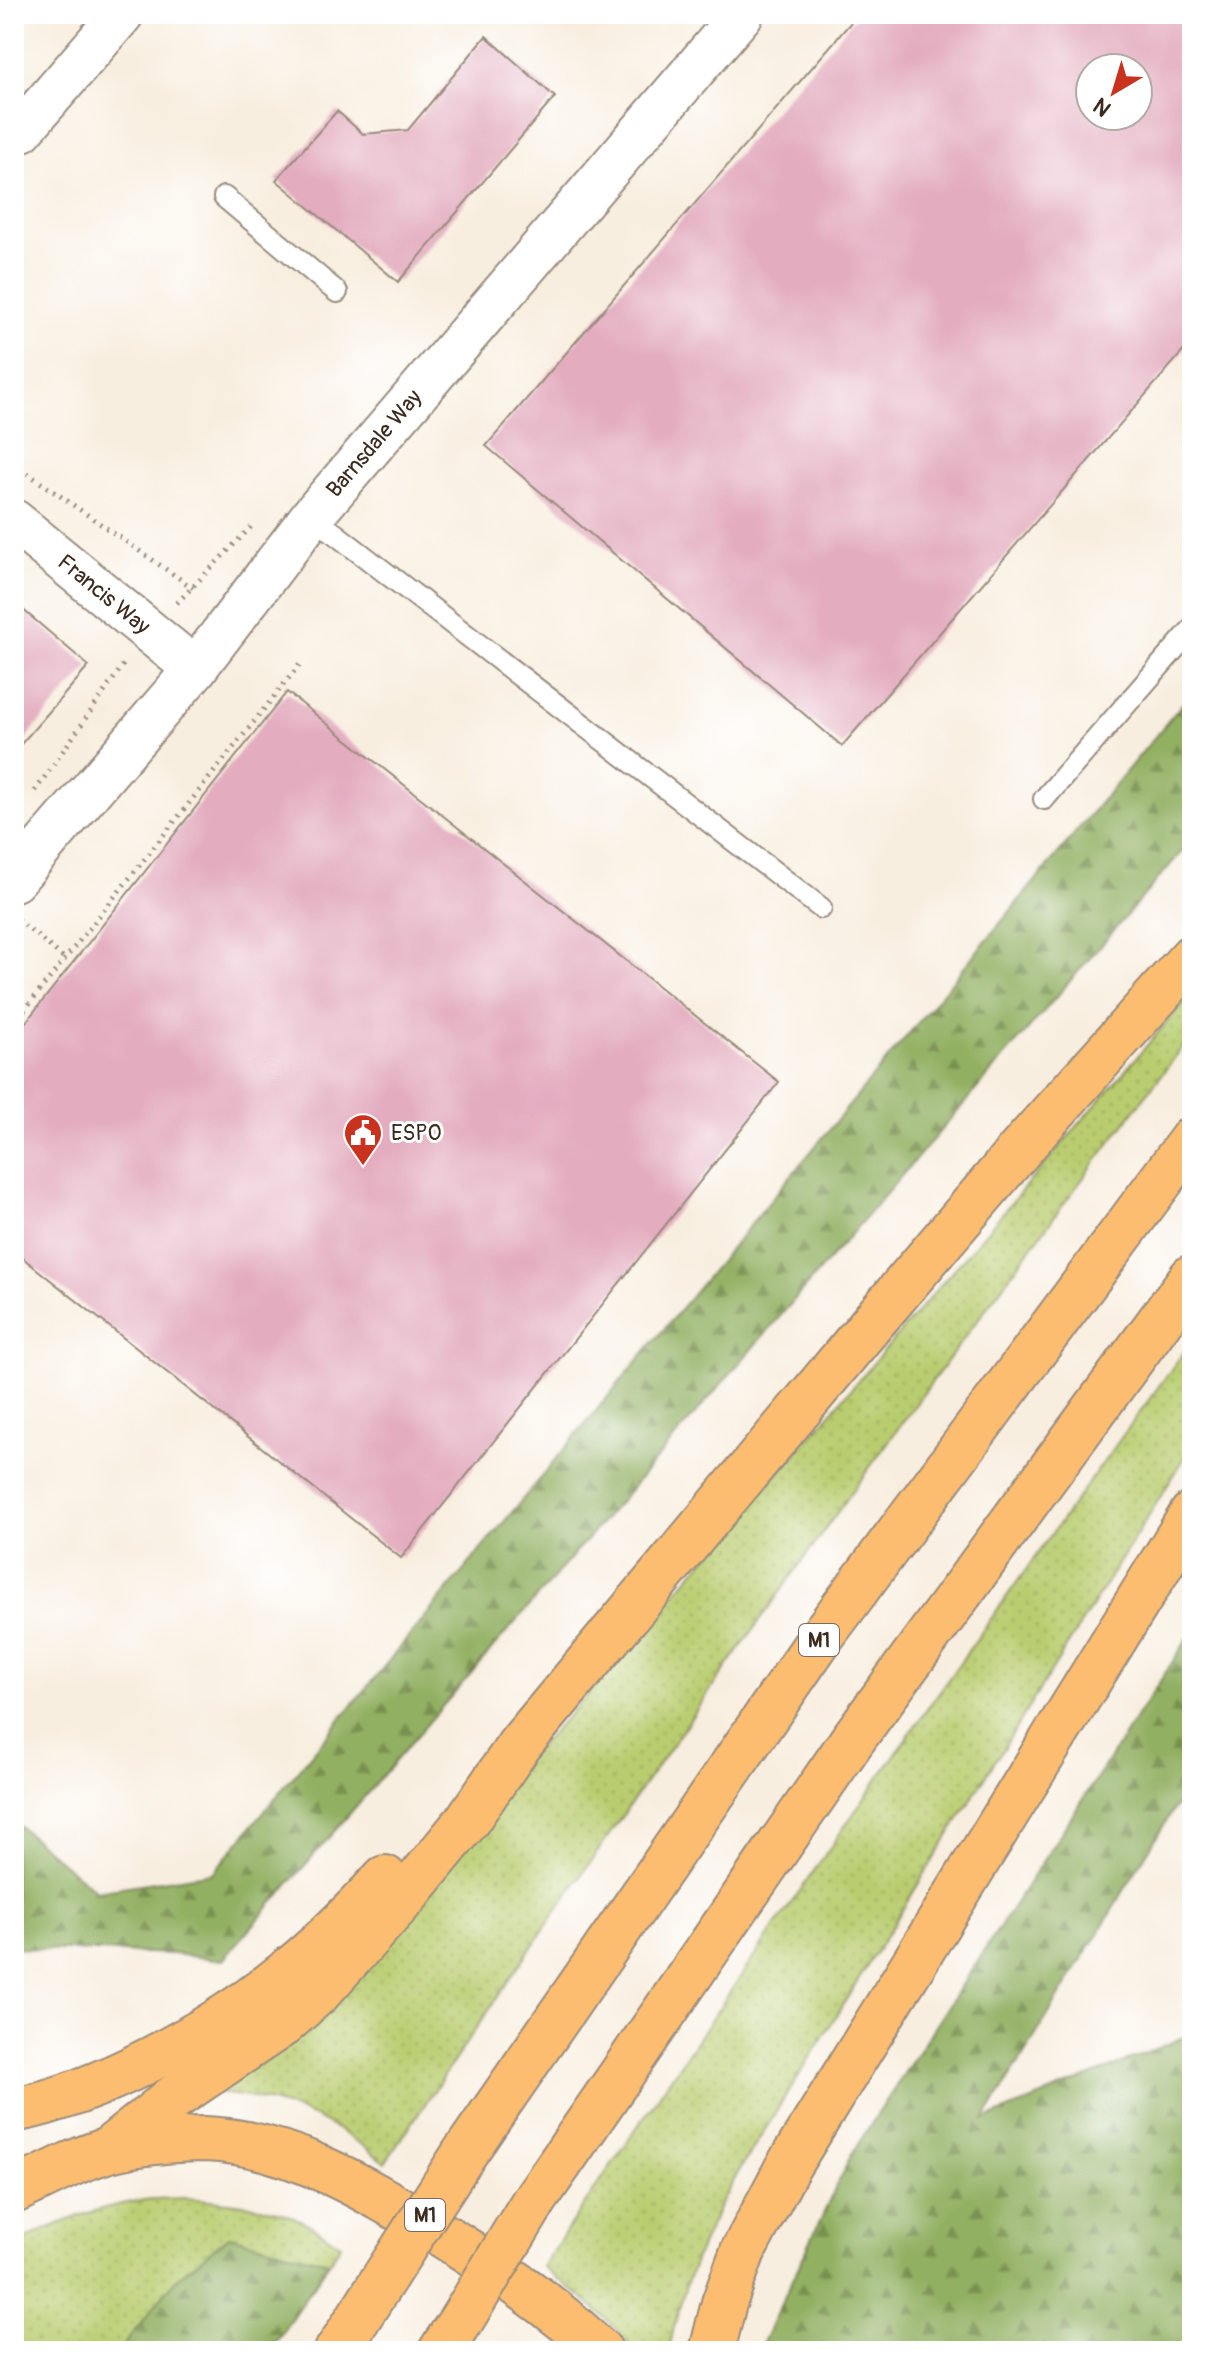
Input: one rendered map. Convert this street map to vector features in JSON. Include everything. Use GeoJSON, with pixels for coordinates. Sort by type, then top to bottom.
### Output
{"type":"FeatureCollection","features":[{"type":"Feature","properties":{"kind":"highway"},"geometry":{"type":"LineString","coordinates":[[108,2150],[173,2098],[283,2024],[320,1991],[404,1898],[466,1822],[520,1744],[1009,1162],[1192,957]]}},
{"type":"Feature","properties":{"kind":"highway","name":"M1"},"geometry":{"type":"LineString","coordinates":[[337,2351],[464,2154],[819,1640],[1192,1139]]}},
{"type":"Feature","properties":{"kind":"highway"},"geometry":{"type":"LineString","coordinates":[[452,2335],[534,2201],[853,1739],[1192,1277]]}},
{"type":"Feature","properties":{"kind":"highway"},"geometry":{"type":"LineString","coordinates":[[712,2351],[724,2303],[743,2251],[787,2168],[1192,1514]]}},
{"type":"Feature","properties":{"kind":"highway"},"geometry":{"type":"LineString","coordinates":[[14,2110],[78,2092],[122,2073],[220,2020],[280,1978],[520,1744]]}},
{"type":"Feature","properties":{"kind":"highway"},"geometry":{"type":"LineString","coordinates":[[19,2188],[108,2150],[173,2140],[235,2142],[292,2157],[371,2193],[465,2249],[566,2320],[600,2351]]}},
{"type":"Feature","properties":{"kind":"street"},"geometry":{"type":"LineString","coordinates":[[22,130],[122,14]]}},
{"type":"Feature","properties":{"kind":"street","name":"Barnsdale Way"},"geometry":{"type":"LineString","coordinates":[[16,900],[312,516],[742,14]]}},
{"type":"Feature","properties":{"kind":"street","name":"Francis Way"},"geometry":{"type":"LineString","coordinates":[[14,521],[195,669]]}},
{"type":"Feature","properties":{"kind":"lane"},"geometry":{"type":"LineString","coordinates":[[224,197],[337,292]]}},
{"type":"Feature","properties":{"kind":"lane"},"geometry":{"type":"LineString","coordinates":[[312,516],[821,908]]}},
{"type":"Feature","properties":{"kind":"lane"},"geometry":{"type":"LineString","coordinates":[[1044,799],[1192,629]]}},
{"type":"Feature","properties":{"kind":"path"},"geometry":{"type":"LineString","coordinates":[[14,464],[193,588]]}},
{"type":"Feature","properties":{"kind":"path"},"geometry":{"type":"LineString","coordinates":[[14,1023],[300,664]]}},
{"type":"Feature","properties":{"kind":"path"},"geometry":{"type":"LineString","coordinates":[[16,900],[65,959]]}},
{"type":"Feature","properties":{"kind":"green space"},"geometry":{"type":"Polygon","coordinates":[[[1192,692],[1192,840],[223,1960],[173,1954],[14,1948],[14,1822],[96,1891],[213,1873],[1192,692]]]}},
{"type":"Feature","properties":{"kind":"green space"},"geometry":{"type":"Polygon","coordinates":[[[1192,993],[1192,1035],[983,1312],[679,1734],[385,2163],[345,2134],[306,2113],[264,2100],[215,2093],[591,1691],[1192,993]]]}},
{"type":"Feature","properties":{"kind":"green space"},"geometry":{"type":"Polygon","coordinates":[[[1192,1341],[1192,1446],[739,2171],[696,2258],[680,2304],[669,2351],[634,2351],[603,2316],[542,2267],[862,1801],[1192,1341]]]}},
{"type":"Feature","properties":{"kind":"green space"},"geometry":{"type":"Polygon","coordinates":[[[1192,1632],[1192,1779],[984,2120],[1192,2034],[1192,2351],[759,2351],[851,2155],[1192,1632]]]}},
{"type":"Feature","properties":{"kind":"green space"},"geometry":{"type":"Polygon","coordinates":[[[184,2198],[231,2202],[279,2212],[308,2224],[341,2245],[269,2351],[14,2351],[14,2245],[91,2212],[145,2200],[184,2198]]]}},
{"type":"Feature","properties":{"kind":"green space"},"geometry":{"type":"Polygon","coordinates":[[[229,2236],[328,2262],[270,2351],[119,2351],[175,2280],[229,2236]]]}},
{"type":"Feature","properties":{"kind":"building"},"geometry":{"type":"Polygon","coordinates":[[[858,14],[1192,14],[1192,341],[842,746],[486,446],[858,14]]]}},
{"type":"Feature","properties":{"kind":"building"},"geometry":{"type":"Polygon","coordinates":[[[486,36],[555,97],[398,282],[276,180],[337,111],[363,134],[408,130],[486,36]]]}},
{"type":"Feature","properties":{"kind":"building"},"geometry":{"type":"Polygon","coordinates":[[[14,602],[89,666],[14,752],[14,602]]]}},
{"type":"Feature","properties":{"kind":"building","name":"ESPO"},"geometry":{"type":"Polygon","coordinates":[[[287,692],[779,1082],[401,1558],[14,1251],[14,1037],[287,692]]]}},
{"type":"Feature","properties":{"kind":"place","name":"ESPO"},"geometry":{"type":"Point","coordinates":[363,1167]}}]}
